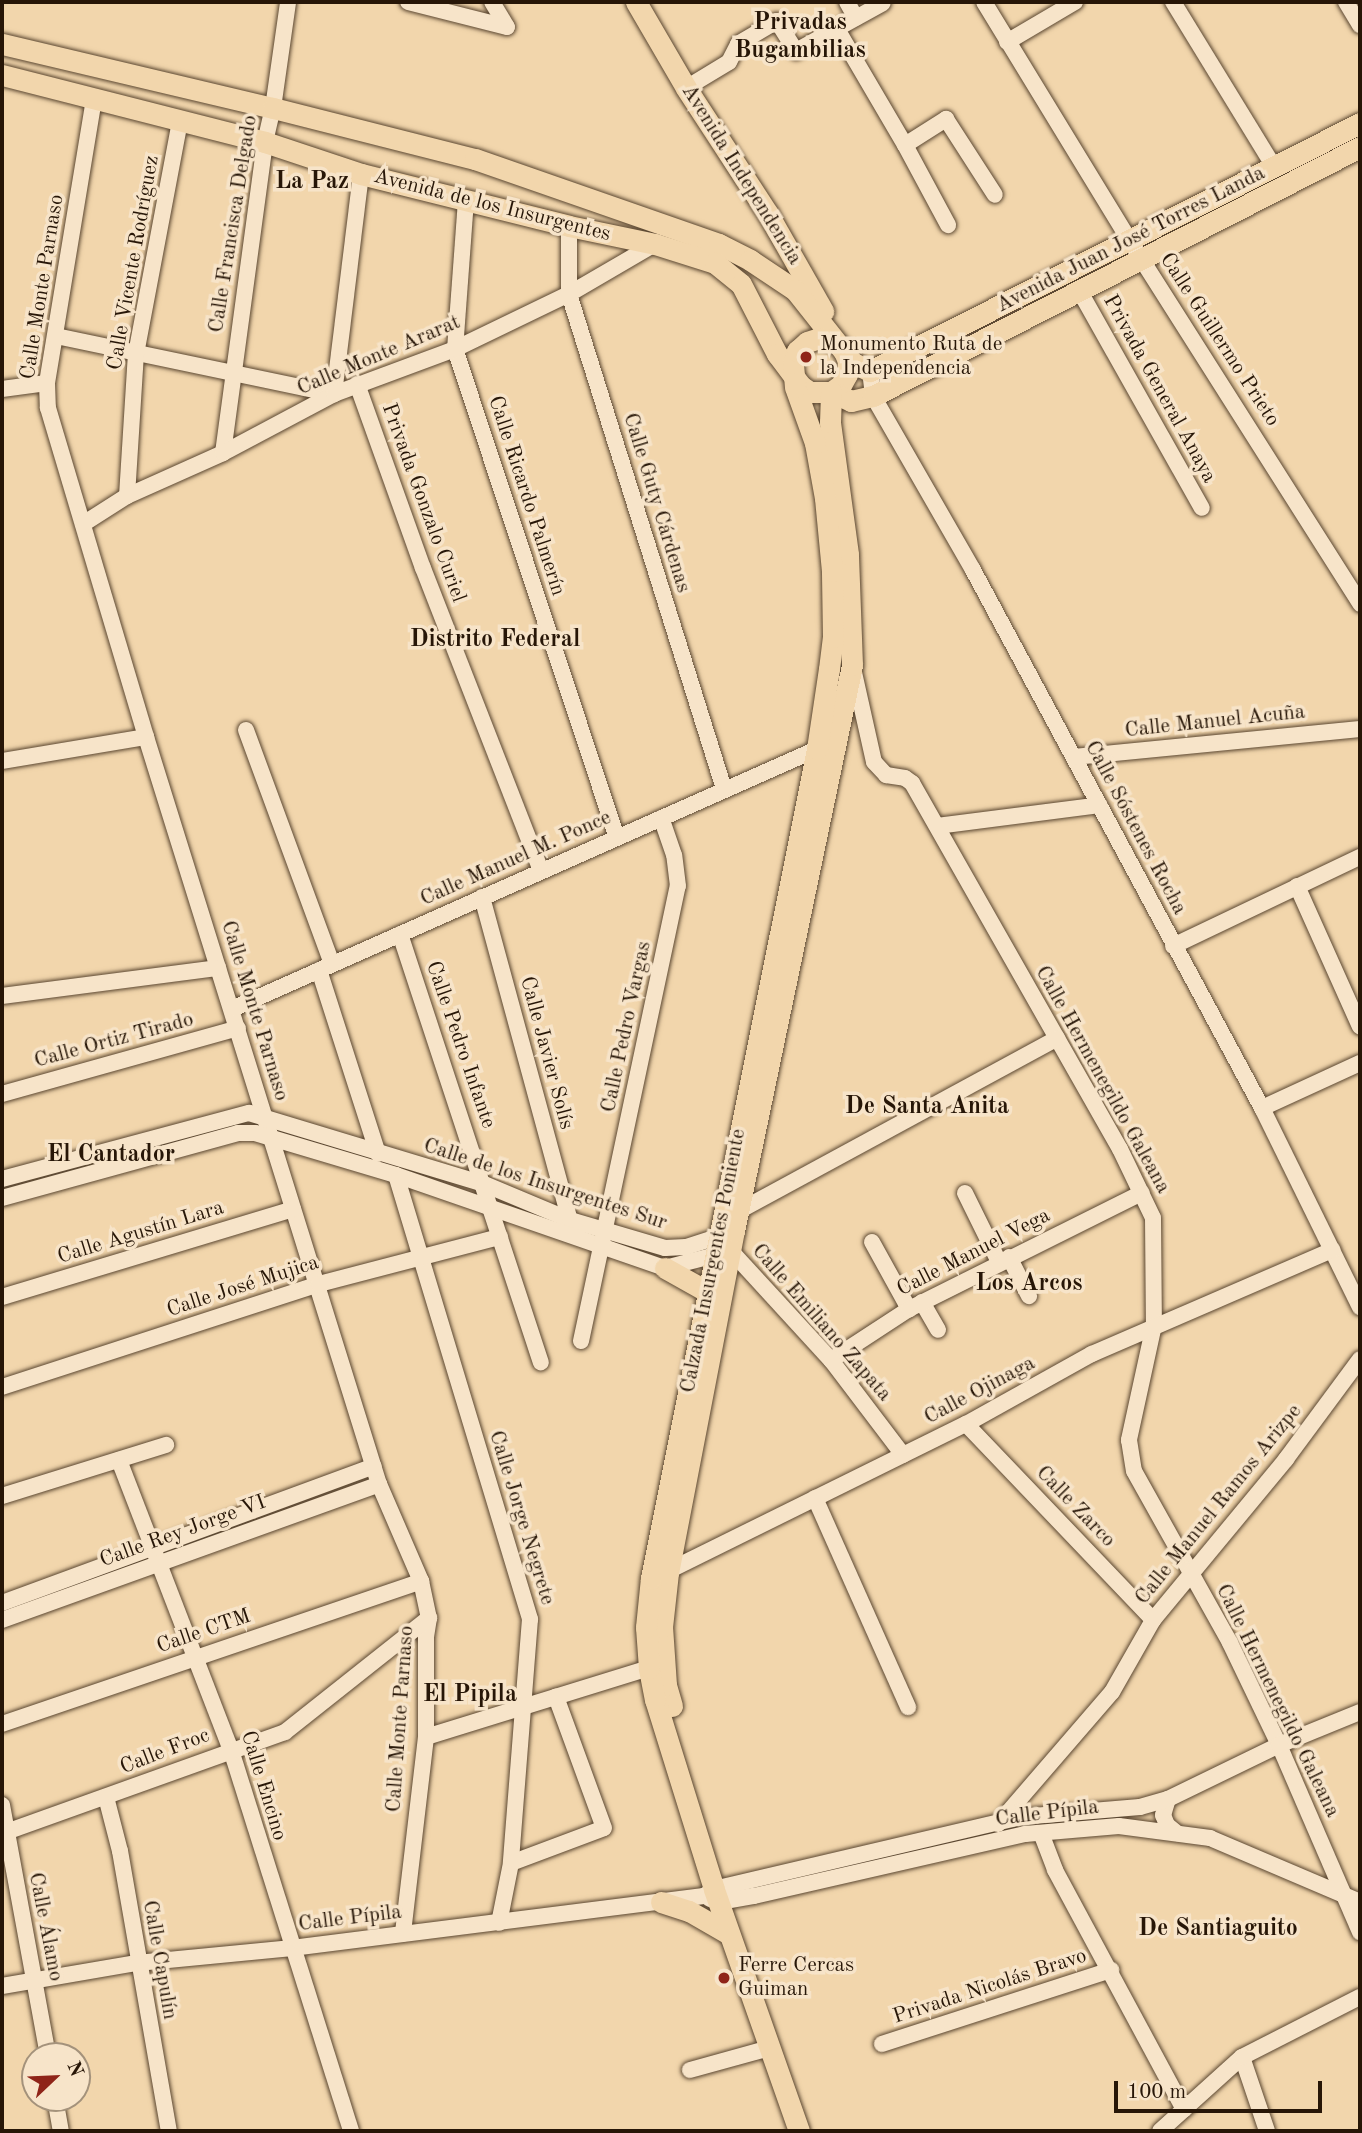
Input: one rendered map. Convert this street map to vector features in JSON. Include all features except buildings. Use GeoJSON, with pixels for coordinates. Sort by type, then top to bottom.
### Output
{"type":"FeatureCollection","features":[{"type":"Feature","properties":{"kind":"main road","name":"Avenida Independencia"},"geometry":{"type":"LineString","coordinates":[[636,2],[686,88],[789,249],[838,345]]}},
{"type":"Feature","properties":{"kind":"main road","name":"Avenida de los Insurgentes"},"geometry":{"type":"LineString","coordinates":[[2,44],[273,107],[475,159],[719,244],[760,266],[795,290],[838,345]]}},
{"type":"Feature","properties":{"kind":"main road","name":"Avenida de los Insurgentes"},"geometry":{"type":"LineString","coordinates":[[2,75],[265,142],[361,174],[569,226],[654,244],[723,267],[741,284],[777,354],[794,377],[810,392],[831,392]]}},
{"type":"Feature","properties":{"kind":"main road","name":"Avenida Juan José Torres Landa"},"geometry":{"type":"LineString","coordinates":[[870,371],[1360,123]]}},
{"type":"Feature","properties":{"kind":"main road","name":"Avenida Juan José Torres Landa"},"geometry":{"type":"LineString","coordinates":[[831,392],[851,401],[873,396],[1360,147]]}},
{"type":"Feature","properties":{"kind":"main road"},"geometry":{"type":"LineString","coordinates":[[794,377],[793,363],[797,351],[807,342],[820,338],[838,345],[852,362],[870,371]]}},
{"type":"Feature","properties":{"kind":"main road"},"geometry":{"type":"LineString","coordinates":[[831,392],[841,385],[847,374],[848,361],[838,345]]}},
{"type":"Feature","properties":{"kind":"main road","name":"Calzada Insurgentes Poniente"},"geometry":{"type":"LineString","coordinates":[[680,1759],[666,1685],[660,1575],[708,1292],[728,1237],[817,749],[841,569],[815,443],[794,377]]}},
{"type":"Feature","properties":{"kind":"main road","name":"Calzada Insurgentes Poniente"},"geometry":{"type":"LineString","coordinates":[[799,2131],[769,2048],[750,1972],[729,1934],[680,1759],[649,1668],[646,1627],[660,1575],[728,1237],[852,665],[841,569],[830,422],[831,392]]}},
{"type":"Feature","properties":{"kind":"main road"},"geometry":{"type":"LineString","coordinates":[[664,1268],[708,1292]]}},
{"type":"Feature","properties":{"kind":"main road","name":"Calzada Insurgentes Poniente"},"geometry":{"type":"LineString","coordinates":[[719,1895],[812,2131]]}},
{"type":"Feature","properties":{"kind":"main road"},"geometry":{"type":"LineString","coordinates":[[662,1902],[689,1911],[729,1934]]}},
{"type":"Feature","properties":{"kind":"street","name":"Calle Francisca Delgado"},"geometry":{"type":"LineString","coordinates":[[223,453],[265,142],[273,107],[288,2]]}},
{"type":"Feature","properties":{"kind":"street"},"geometry":{"type":"LineString","coordinates":[[408,2],[507,27],[492,2]]}},
{"type":"Feature","properties":{"kind":"street"},"geometry":{"type":"LineString","coordinates":[[846,2],[856,18]]}},
{"type":"Feature","properties":{"kind":"street","name":"Calle Guillermo Prieto"},"geometry":{"type":"LineString","coordinates":[[984,2],[1130,241],[1358,595]]}},
{"type":"Feature","properties":{"kind":"street"},"geometry":{"type":"LineString","coordinates":[[1007,42],[1075,2]]}},
{"type":"Feature","properties":{"kind":"street"},"geometry":{"type":"LineString","coordinates":[[1173,2],[1274,167]]}},
{"type":"Feature","properties":{"kind":"street"},"geometry":{"type":"LineString","coordinates":[[1346,2],[1360,25]]}},
{"type":"Feature","properties":{"kind":"street"},"geometry":{"type":"LineString","coordinates":[[686,88],[729,62],[738,44],[776,21],[796,51],[883,3]]}},
{"type":"Feature","properties":{"kind":"street"},"geometry":{"type":"LineString","coordinates":[[837,29],[948,225]]}},
{"type":"Feature","properties":{"kind":"street","name":"Calle Monte Parnaso"},"geometry":{"type":"LineString","coordinates":[[94,99],[47,383],[48,408],[146,737],[293,1209],[319,1284],[379,1484],[421,1581],[429,1618],[426,1636],[426,1737],[403,1934]]}},
{"type":"Feature","properties":{"kind":"street"},"geometry":{"type":"LineString","coordinates":[[905,145],[947,118],[995,195]]}},
{"type":"Feature","properties":{"kind":"street","name":"Calle Vicente Rodríguez"},"geometry":{"type":"LineString","coordinates":[[127,496],[136,355],[180,121]]}},
{"type":"Feature","properties":{"kind":"street"},"geometry":{"type":"LineString","coordinates":[[56,336],[136,355],[334,394],[361,174]]}},
{"type":"Feature","properties":{"kind":"street","name":"Calle Ricardo Palmerín"},"geometry":{"type":"LineString","coordinates":[[466,200],[455,349],[617,838]]}},
{"type":"Feature","properties":{"kind":"street","name":"Calle Guty Cárdenas"},"geometry":{"type":"LineString","coordinates":[[569,226],[569,294],[724,789]]}},
{"type":"Feature","properties":{"kind":"street","name":"Calle Monte Ararat"},"geometry":{"type":"LineString","coordinates":[[83,524],[127,496],[223,453],[334,394],[455,349],[569,294],[654,244]]}},
{"type":"Feature","properties":{"kind":"street","name":"Privada General Anaya"},"geometry":{"type":"LineString","coordinates":[[1079,290],[1202,508]]}},
{"type":"Feature","properties":{"kind":"street","name":"Calle Sóstenes Rocha"},"geometry":{"type":"LineString","coordinates":[[870,371],[873,396],[1074,757],[1262,1108],[1360,1307]]}},
{"type":"Feature","properties":{"kind":"street"},"geometry":{"type":"LineString","coordinates":[[2,388],[47,383]]}},
{"type":"Feature","properties":{"kind":"street","name":"Privada Gonzalo Curiel"},"geometry":{"type":"LineString","coordinates":[[357,384],[423,568],[541,871]]}},
{"type":"Feature","properties":{"kind":"street","name":"Calle Hermenegildo Galeana"},"geometry":{"type":"LineString","coordinates":[[852,665],[874,762],[886,775],[909,780],[1057,1038],[1153,1218],[1154,1325],[1129,1440],[1134,1471],[1230,1643],[1352,1900],[1360,1932]]}},
{"type":"Feature","properties":{"kind":"street","name":"Calle Manuel Acuña"},"geometry":{"type":"LineString","coordinates":[[1074,757],[1360,729]]}},
{"type":"Feature","properties":{"kind":"street"},"geometry":{"type":"LineString","coordinates":[[246,730],[326,967],[378,1154]]}},
{"type":"Feature","properties":{"kind":"street"},"geometry":{"type":"LineString","coordinates":[[2,761],[146,737]]}},
{"type":"Feature","properties":{"kind":"street","name":"Calle Manuel M. Ponce"},"geometry":{"type":"LineString","coordinates":[[232,1009],[817,749]]}},
{"type":"Feature","properties":{"kind":"street"},"geometry":{"type":"LineString","coordinates":[[937,826],[1100,805]]}},
{"type":"Feature","properties":{"kind":"street","name":"Calle Pedro Vargas"},"geometry":{"type":"LineString","coordinates":[[581,1341],[678,886],[674,855],[661,818]]}},
{"type":"Feature","properties":{"kind":"street"},"geometry":{"type":"LineString","coordinates":[[1173,946],[1360,857]]}},
{"type":"Feature","properties":{"kind":"street"},"geometry":{"type":"LineString","coordinates":[[1297,886],[1360,1027]]}},
{"type":"Feature","properties":{"kind":"street","name":"Calle Javier Solís"},"geometry":{"type":"LineString","coordinates":[[482,897],[570,1220]]}},
{"type":"Feature","properties":{"kind":"street","name":"Calle Pedro Infante"},"geometry":{"type":"LineString","coordinates":[[400,934],[493,1209],[541,1362]]}},
{"type":"Feature","properties":{"kind":"street"},"geometry":{"type":"LineString","coordinates":[[2,996],[218,968]]}},
{"type":"Feature","properties":{"kind":"street","name":"Calle Ortiz Tirado"},"geometry":{"type":"LineString","coordinates":[[2,1094],[238,1028]]}},
{"type":"Feature","properties":{"kind":"street"},"geometry":{"type":"LineString","coordinates":[[664,1268],[728,1237],[1057,1038]]}},
{"type":"Feature","properties":{"kind":"street"},"geometry":{"type":"LineString","coordinates":[[1262,1108],[1360,1063]]}},
{"type":"Feature","properties":{"kind":"street","name":"Calle de los Insurgentes Sur"},"geometry":{"type":"LineString","coordinates":[[2,1179],[233,1115],[249,1113],[484,1184],[570,1220],[664,1268]]}},
{"type":"Feature","properties":{"kind":"street","name":"Calle de los Insurgentes Sur"},"geometry":{"type":"LineString","coordinates":[[2,1198],[238,1133],[271,1138],[396,1175],[493,1209],[604,1237],[665,1248],[685,1247],[728,1237]]}},
{"type":"Feature","properties":{"kind":"street","name":"Calle Jorge Negrete"},"geometry":{"type":"LineString","coordinates":[[396,1175],[530,1619],[512,1863],[499,1923]]}},
{"type":"Feature","properties":{"kind":"street"},"geometry":{"type":"LineString","coordinates":[[965,1193],[1029,1296]]}},
{"type":"Feature","properties":{"kind":"street","name":"Calle Manuel Vega"},"geometry":{"type":"LineString","coordinates":[[831,1360],[916,1305],[1004,1259],[1142,1193]]}},
{"type":"Feature","properties":{"kind":"street","name":"Calle Agustín Lara"},"geometry":{"type":"LineString","coordinates":[[2,1297],[293,1209]]}},
{"type":"Feature","properties":{"kind":"street","name":"Calle José Mujica"},"geometry":{"type":"LineString","coordinates":[[2,1387],[319,1284],[500,1237]]}},
{"type":"Feature","properties":{"kind":"street","name":"Calle Emiliano Zapata"},"geometry":{"type":"LineString","coordinates":[[728,1237],[831,1360],[903,1455]]}},
{"type":"Feature","properties":{"kind":"street"},"geometry":{"type":"LineString","coordinates":[[872,1242],[916,1305],[938,1331]]}},
{"type":"Feature","properties":{"kind":"street","name":"Calle Ojinaga"},"geometry":{"type":"LineString","coordinates":[[660,1575],[966,1424],[1092,1354],[1332,1250]]}},
{"type":"Feature","properties":{"kind":"street","name":"Calle Manuel Ramos Arizpe"},"geometry":{"type":"LineString","coordinates":[[984,1843],[1112,1692],[1153,1620],[1190,1571],[1286,1459],[1360,1359]]}},
{"type":"Feature","properties":{"kind":"street","name":"Calle Zarco"},"geometry":{"type":"LineString","coordinates":[[966,1424],[1153,1620]]}},
{"type":"Feature","properties":{"kind":"street"},"geometry":{"type":"LineString","coordinates":[[2,1496],[166,1445]]}},
{"type":"Feature","properties":{"kind":"street","name":"Calle Encino"},"geometry":{"type":"LineString","coordinates":[[119,1460],[231,1749],[351,2131]]}},
{"type":"Feature","properties":{"kind":"street","name":"Calle Rey Jorge VI"},"geometry":{"type":"LineString","coordinates":[[2,1620],[374,1466]]}},
{"type":"Feature","properties":{"kind":"street","name":"Calle Rey Jorge VI"},"geometry":{"type":"LineString","coordinates":[[2,1603],[379,1484]]}},
{"type":"Feature","properties":{"kind":"street"},"geometry":{"type":"LineString","coordinates":[[815,1498],[908,1707]]}},
{"type":"Feature","properties":{"kind":"street","name":"Calle CTM"},"geometry":{"type":"LineString","coordinates":[[2,1724],[421,1581]]}},
{"type":"Feature","properties":{"kind":"street","name":"Calle Froc"},"geometry":{"type":"LineString","coordinates":[[6,1832],[231,1749],[285,1732],[429,1618]]}},
{"type":"Feature","properties":{"kind":"street"},"geometry":{"type":"LineString","coordinates":[[426,1737],[649,1668]]}},
{"type":"Feature","properties":{"kind":"street"},"geometry":{"type":"LineString","coordinates":[[512,1863],[604,1828],[556,1697]]}},
{"type":"Feature","properties":{"kind":"street","name":"Calle Pípila"},"geometry":{"type":"LineString","coordinates":[[719,1895],[1041,1814],[1140,1807],[1168,1799],[1279,1745],[1360,1712]]}},
{"type":"Feature","properties":{"kind":"street","name":"Calle Capulín"},"geometry":{"type":"LineString","coordinates":[[106,1797],[120,1851],[137,1963],[169,2131]]}},
{"type":"Feature","properties":{"kind":"street"},"geometry":{"type":"LineString","coordinates":[[1168,1799],[1163,1815],[1167,1825],[1177,1833]]}},
{"type":"Feature","properties":{"kind":"street","name":"Calle Álamo"},"geometry":{"type":"LineString","coordinates":[[2,1805],[46,2042]]}},
{"type":"Feature","properties":{"kind":"street","name":"Calle Pípila"},"geometry":{"type":"LineString","coordinates":[[2,1986],[137,1963],[292,1948],[719,1895],[1041,1833],[1119,1826],[1210,1838],[1352,1900]]}},
{"type":"Feature","properties":{"kind":"street"},"geometry":{"type":"LineString","coordinates":[[1041,1833],[1055,1870],[1184,2110]]}},
{"type":"Feature","properties":{"kind":"street","name":"Privada Nicolás Bravo"},"geometry":{"type":"LineString","coordinates":[[882,2044],[1111,1970]]}},
{"type":"Feature","properties":{"kind":"street"},"geometry":{"type":"LineString","coordinates":[[1160,2131],[1242,2057],[1360,1997]]}},
{"type":"Feature","properties":{"kind":"street"},"geometry":{"type":"LineString","coordinates":[[690,2070],[769,2048]]}},
{"type":"Feature","properties":{"kind":"street"},"geometry":{"type":"LineString","coordinates":[[1242,2057],[1267,2131]]}},
{"type":"Feature","properties":{"kind":"street"},"geometry":{"type":"LineString","coordinates":[[58,2112],[61,2131]]}},
{"type":"Feature","properties":{"kind":"place","name":"Monumento Ruta de la Independencia"},"geometry":{"type":"Point","coordinates":[806,357]}},
{"type":"Feature","properties":{"kind":"place","name":"Ferre Cercas Guiman"},"geometry":{"type":"Point","coordinates":[724,1978]}},
{"type":"Feature","properties":{"kind":"district","name":"Privadas Bugambilias"},"geometry":{"type":"Point","coordinates":[800,38]}},
{"type":"Feature","properties":{"kind":"district","name":"La Paz"},"geometry":{"type":"Point","coordinates":[312,183]}},
{"type":"Feature","properties":{"kind":"district","name":"Distrito Federal"},"geometry":{"type":"Point","coordinates":[495,641]}},
{"type":"Feature","properties":{"kind":"district","name":"De Santa Anita"},"geometry":{"type":"Point","coordinates":[927,1108]}},
{"type":"Feature","properties":{"kind":"district","name":"El Cantador"},"geometry":{"type":"Point","coordinates":[111,1156]}},
{"type":"Feature","properties":{"kind":"district","name":"Los Arcos"},"geometry":{"type":"Point","coordinates":[1029,1285]}},
{"type":"Feature","properties":{"kind":"district","name":"El Pipila"},"geometry":{"type":"Point","coordinates":[470,1696]}},
{"type":"Feature","properties":{"kind":"district","name":"De Santiaguito"},"geometry":{"type":"Point","coordinates":[1218,1930]}}]}
